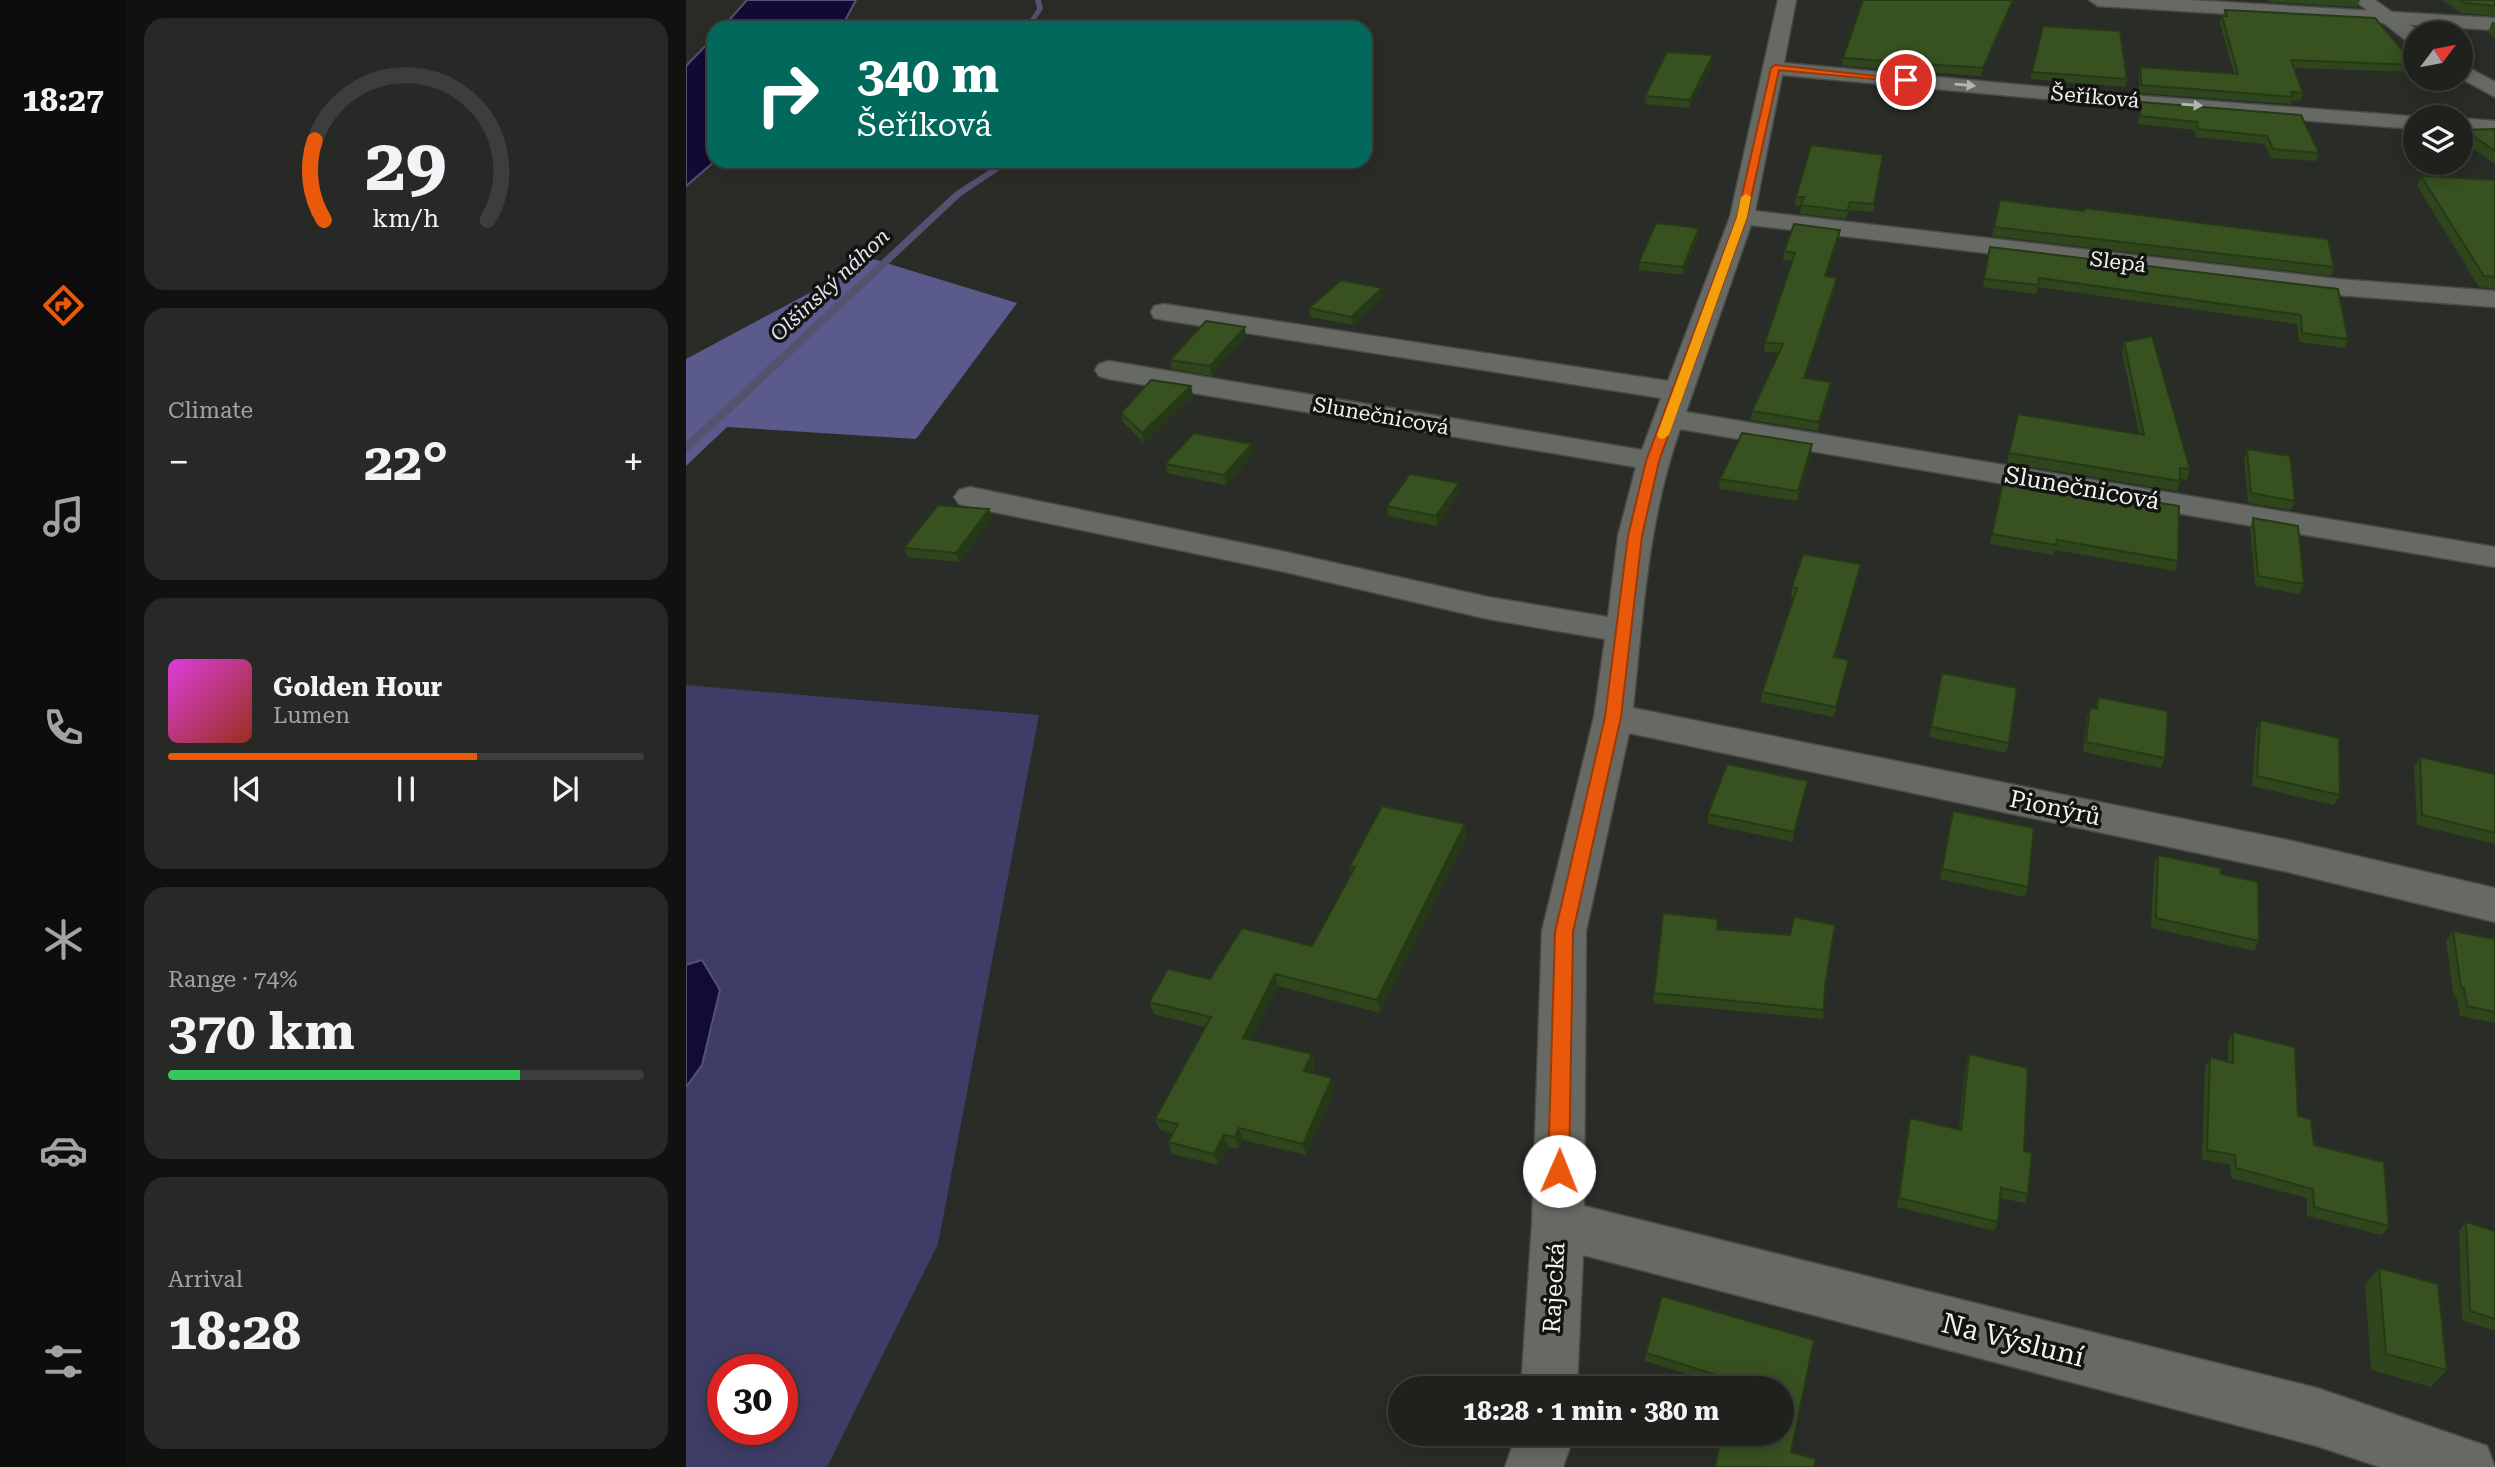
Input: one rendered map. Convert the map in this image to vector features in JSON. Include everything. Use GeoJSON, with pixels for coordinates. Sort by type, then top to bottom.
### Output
{"type":"FeatureCollection","features":[{"type":"Feature","properties":{"kind":"street","name":"Rajecká"},"geometry":{"type":"LineString","coordinates":[[1550,1376],[1558,1224],[1564,932],[1613,717],[1635,536],[1653,461],[1742,217],[1787,0]]}},
{"type":"Feature","properties":{"kind":"street"},"geometry":{"type":"LineString","coordinates":[[2098,0],[2495,24]]}},
{"type":"Feature","properties":{"kind":"street"},"geometry":{"type":"LineString","coordinates":[[2363,0],[2403,29]]}},
{"type":"Feature","properties":{"kind":"street","name":"Šeříková"},"geometry":{"type":"LineString","coordinates":[[1775,68],[2143,102],[2403,121]]}},
{"type":"Feature","properties":{"kind":"street"},"geometry":{"type":"LineString","coordinates":[[2473,78],[2495,92]]}},
{"type":"Feature","properties":{"kind":"street"},"geometry":{"type":"LineString","coordinates":[[2473,126],[2495,128]]}},
{"type":"Feature","properties":{"kind":"street","name":"Slepá"},"geometry":{"type":"LineString","coordinates":[[1742,217],[2337,287],[2495,299]]}},
{"type":"Feature","properties":{"kind":"street","name":"Slunečnicová"},"geometry":{"type":"LineString","coordinates":[[1164,312],[2495,557]]}},
{"type":"Feature","properties":{"kind":"street","name":"Slunečnicová"},"geometry":{"type":"LineString","coordinates":[[1110,370],[1653,461]]}},
{"type":"Feature","properties":{"kind":"street"},"geometry":{"type":"LineString","coordinates":[[970,497],[1281,561],[1488,608],[1624,631]]}},
{"type":"Feature","properties":{"kind":"street","name":"Pionýrů"},"geometry":{"type":"LineString","coordinates":[[1613,717],[2288,856],[2495,905]]}},
{"type":"Feature","properties":{"kind":"street","name":"Na Výsluní"},"geometry":{"type":"LineString","coordinates":[[1558,1224],[2317,1417],[2466,1467]]}},
{"type":"Feature","properties":{"kind":"street"},"geometry":{"type":"LineString","coordinates":[[1534,1467],[1541,1446]]}},
{"type":"Feature","properties":{"kind":"shaded area"},"geometry":{"type":"Polygon","coordinates":[[[747,0],[856,0],[845,21],[728,21],[747,0]]]}},
{"type":"Feature","properties":{"kind":"shaded area"},"geometry":{"type":"Polygon","coordinates":[[[707,44],[707,168],[686,186],[686,66],[707,44]]]}},
{"type":"Feature","properties":{"kind":"shaded area"},"geometry":{"type":"Polygon","coordinates":[[[873,259],[1017,303],[916,439],[727,427],[686,466],[686,359],[873,259]]]}},
{"type":"Feature","properties":{"kind":"shaded area"},"geometry":{"type":"Polygon","coordinates":[[[686,685],[1039,715],[938,1244],[827,1467],[686,1467],[686,685]]]}},
{"type":"Feature","properties":{"kind":"shaded area"},"geometry":{"type":"Polygon","coordinates":[[[702,960],[720,990],[702,1065],[686,1087],[686,965],[702,960]]]}},
{"type":"Feature","properties":{"kind":"building"},"geometry":{"type":"Polygon","coordinates":[[[1863,0],[2013,0],[1983,68],[1843,58],[1863,0]]]}},
{"type":"Feature","properties":{"kind":"building"},"geometry":{"type":"Polygon","coordinates":[[[2460,0],[2495,0],[2495,6],[2465,3],[2460,0]]]}},
{"type":"Feature","properties":{"kind":"building"},"geometry":{"type":"Polygon","coordinates":[[[2225,10],[2375,18],[2403,51],[2403,65],[2291,60],[2303,93],[2291,92],[2293,97],[2141,85],[2141,67],[2238,74],[2222,16],[2227,16],[2225,10]]]}},
{"type":"Feature","properties":{"kind":"building"},"geometry":{"type":"Polygon","coordinates":[[[2043,26],[2120,31],[2127,79],[2032,72],[2043,26]]]}},
{"type":"Feature","properties":{"kind":"building"},"geometry":{"type":"Polygon","coordinates":[[[1667,52],[1713,55],[1690,100],[1645,96],[1667,52]]]}},
{"type":"Feature","properties":{"kind":"building"},"geometry":{"type":"Polygon","coordinates":[[[2141,102],[2301,115],[2319,153],[2273,149],[2267,136],[2198,129],[2197,122],[2140,116],[2141,102]]]}},
{"type":"Feature","properties":{"kind":"building"},"geometry":{"type":"Polygon","coordinates":[[[2495,129],[2495,151],[2473,136],[2473,130],[2495,129]]]}},
{"type":"Feature","properties":{"kind":"building"},"geometry":{"type":"Polygon","coordinates":[[[1811,145],[1883,155],[1874,204],[1850,202],[1847,211],[1801,205],[1804,197],[1796,197],[1811,145]]]}},
{"type":"Feature","properties":{"kind":"building"},"geometry":{"type":"Polygon","coordinates":[[[2421,176],[2495,180],[2495,277],[2484,276],[2421,176]]]}},
{"type":"Feature","properties":{"kind":"building"},"geometry":{"type":"Polygon","coordinates":[[[2000,200],[2328,239],[2334,267],[1994,227],[2000,200]]]}},
{"type":"Feature","properties":{"kind":"building"},"geometry":{"type":"Polygon","coordinates":[[[1656,223],[1699,228],[1683,267],[1639,262],[1656,223]]]}},
{"type":"Feature","properties":{"kind":"building"},"geometry":{"type":"Polygon","coordinates":[[[1794,224],[1840,230],[1825,276],[1837,278],[1804,378],[1831,382],[1819,422],[1752,411],[1783,344],[1765,342],[1795,253],[1784,251],[1794,224]]]}},
{"type":"Feature","properties":{"kind":"building"},"geometry":{"type":"Polygon","coordinates":[[[1990,247],[2338,289],[2348,339],[2302,333],[2301,315],[2039,278],[2038,285],[1984,279],[1990,247]]]}},
{"type":"Feature","properties":{"kind":"building"},"geometry":{"type":"Polygon","coordinates":[[[1341,280],[1382,288],[1351,317],[1309,308],[1341,280]]]}},
{"type":"Feature","properties":{"kind":"building"},"geometry":{"type":"Polygon","coordinates":[[[1206,321],[1245,327],[1210,366],[1170,360],[1206,321]]]}},
{"type":"Feature","properties":{"kind":"building"},"geometry":{"type":"Polygon","coordinates":[[[2152,336],[2190,469],[2180,468],[2180,481],[2009,453],[2018,414],[2144,435],[2124,342],[2152,336]]]}},
{"type":"Feature","properties":{"kind":"building"},"geometry":{"type":"Polygon","coordinates":[[[1151,380],[1191,386],[1142,433],[1121,413],[1151,380]]]}},
{"type":"Feature","properties":{"kind":"building"},"geometry":{"type":"Polygon","coordinates":[[[1194,433],[1252,444],[1224,475],[1165,464],[1194,433]]]}},
{"type":"Feature","properties":{"kind":"building"},"geometry":{"type":"Polygon","coordinates":[[[1742,433],[1812,444],[1798,491],[1720,479],[1742,433]]]}},
{"type":"Feature","properties":{"kind":"building"},"geometry":{"type":"Polygon","coordinates":[[[2247,449],[2290,456],[2295,501],[2251,493],[2247,449]]]}},
{"type":"Feature","properties":{"kind":"building"},"geometry":{"type":"Polygon","coordinates":[[[1410,474],[1459,483],[1436,516],[1387,506],[1410,474]]]}},
{"type":"Feature","properties":{"kind":"building"},"geometry":{"type":"Polygon","coordinates":[[[2004,477],[2179,506],[2178,561],[2057,540],[2056,545],[1992,534],[2004,477]]]}},
{"type":"Feature","properties":{"kind":"building"},"geometry":{"type":"Polygon","coordinates":[[[938,505],[989,509],[956,553],[904,548],[938,505]]]}},
{"type":"Feature","properties":{"kind":"building"},"geometry":{"type":"Polygon","coordinates":[[[2253,518],[2298,526],[2304,584],[2258,576],[2253,518]]]}},
{"type":"Feature","properties":{"kind":"building"},"geometry":{"type":"Polygon","coordinates":[[[1803,554],[1861,564],[1834,657],[1849,660],[1836,707],[1762,692],[1797,588],[1792,587],[1803,554]]]}},
{"type":"Feature","properties":{"kind":"building"},"geometry":{"type":"Polygon","coordinates":[[[1942,673],[2017,688],[2009,743],[1931,727],[1942,673]]]}},
{"type":"Feature","properties":{"kind":"building"},"geometry":{"type":"Polygon","coordinates":[[[2098,697],[2168,711],[2165,758],[2086,742],[2090,707],[2097,709],[2098,697]]]}},
{"type":"Feature","properties":{"kind":"building"},"geometry":{"type":"Polygon","coordinates":[[[2260,720],[2339,738],[2340,795],[2257,776],[2260,720]]]}},
{"type":"Feature","properties":{"kind":"building"},"geometry":{"type":"Polygon","coordinates":[[[2420,757],[2495,774],[2495,833],[2422,815],[2420,757]]]}},
{"type":"Feature","properties":{"kind":"building"},"geometry":{"type":"Polygon","coordinates":[[[1727,764],[1808,781],[1794,832],[1708,814],[1727,764]]]}},
{"type":"Feature","properties":{"kind":"building"},"geometry":{"type":"Polygon","coordinates":[[[1382,806],[1465,824],[1377,1000],[1275,974],[1243,1038],[1312,1054],[1304,1071],[1332,1078],[1303,1144],[1239,1128],[1235,1137],[1224,1135],[1214,1154],[1168,1142],[1178,1124],[1155,1119],[1211,1017],[1149,1002],[1168,969],[1210,979],[1242,928],[1312,946],[1355,867],[1350,866],[1382,806]]]}},
{"type":"Feature","properties":{"kind":"building"},"geometry":{"type":"Polygon","coordinates":[[[1953,811],[2034,828],[2028,887],[1942,869],[1953,811]]]}},
{"type":"Feature","properties":{"kind":"building"},"geometry":{"type":"Polygon","coordinates":[[[2158,855],[2221,868],[2221,874],[2258,882],[2259,941],[2156,918],[2158,855]]]}},
{"type":"Feature","properties":{"kind":"building"},"geometry":{"type":"Polygon","coordinates":[[[1663,913],[1718,919],[1717,929],[1790,935],[1794,917],[1835,925],[1824,1010],[1654,993],[1663,913]]]}},
{"type":"Feature","properties":{"kind":"building"},"geometry":{"type":"Polygon","coordinates":[[[2453,931],[2495,939],[2495,1012],[2467,1006],[2464,988],[2461,987],[2453,931]]]}},
{"type":"Feature","properties":{"kind":"building"},"geometry":{"type":"Polygon","coordinates":[[[2233,1032],[2295,1047],[2298,1116],[2311,1119],[2314,1145],[2384,1162],[2389,1226],[2314,1207],[2313,1189],[2236,1168],[2235,1155],[2207,1150],[2210,1057],[2233,1063],[2233,1032]]]}},
{"type":"Feature","properties":{"kind":"building"},"geometry":{"type":"Polygon","coordinates":[[[1969,1054],[2028,1068],[2024,1151],[2032,1153],[2028,1194],[2001,1188],[1998,1222],[1899,1198],[1910,1118],[1961,1130],[1969,1054]]]}},
{"type":"Feature","properties":{"kind":"building"},"geometry":{"type":"Polygon","coordinates":[[[2466,1222],[2495,1231],[2495,1319],[2470,1311],[2466,1222]]]}},
{"type":"Feature","properties":{"kind":"building"},"geometry":{"type":"Polygon","coordinates":[[[2379,1268],[2438,1284],[2447,1370],[2386,1354],[2379,1268]]]}},
{"type":"Feature","properties":{"kind":"building"},"geometry":{"type":"Polygon","coordinates":[[[1662,1296],[1814,1340],[1794,1437],[1794,1376],[1720,1376],[1646,1353],[1662,1296]]]}},
{"type":"Feature","properties":{"kind":"building"},"geometry":{"type":"Polygon","coordinates":[[[1719,1446],[1792,1446],[1791,1452],[1816,1459],[1814,1467],[1715,1467],[1719,1446]]]}},
{"type":"Feature","properties":{"kind":"waterway","name":"Olšinský náhon"},"geometry":{"type":"LineString","coordinates":[[1032,21],[1040,9],[1038,0]]}},
{"type":"Feature","properties":{"kind":"waterway","name":"Olšinský náhon"},"geometry":{"type":"LineString","coordinates":[[686,448],[958,194],[998,168]]}},
{"type":"Feature","properties":{"kind":"slow traffic"},"geometry":{"type":"LineString","coordinates":[[1663,435],[1742,217],[1746,197]]}},
{"type":"Feature","properties":{"kind":"route"},"geometry":{"type":"LineString","coordinates":[[1559,1171],[1564,932],[1613,717],[1635,536],[1653,461],[1742,217],[1775,68],[1906,80]]}}]}
